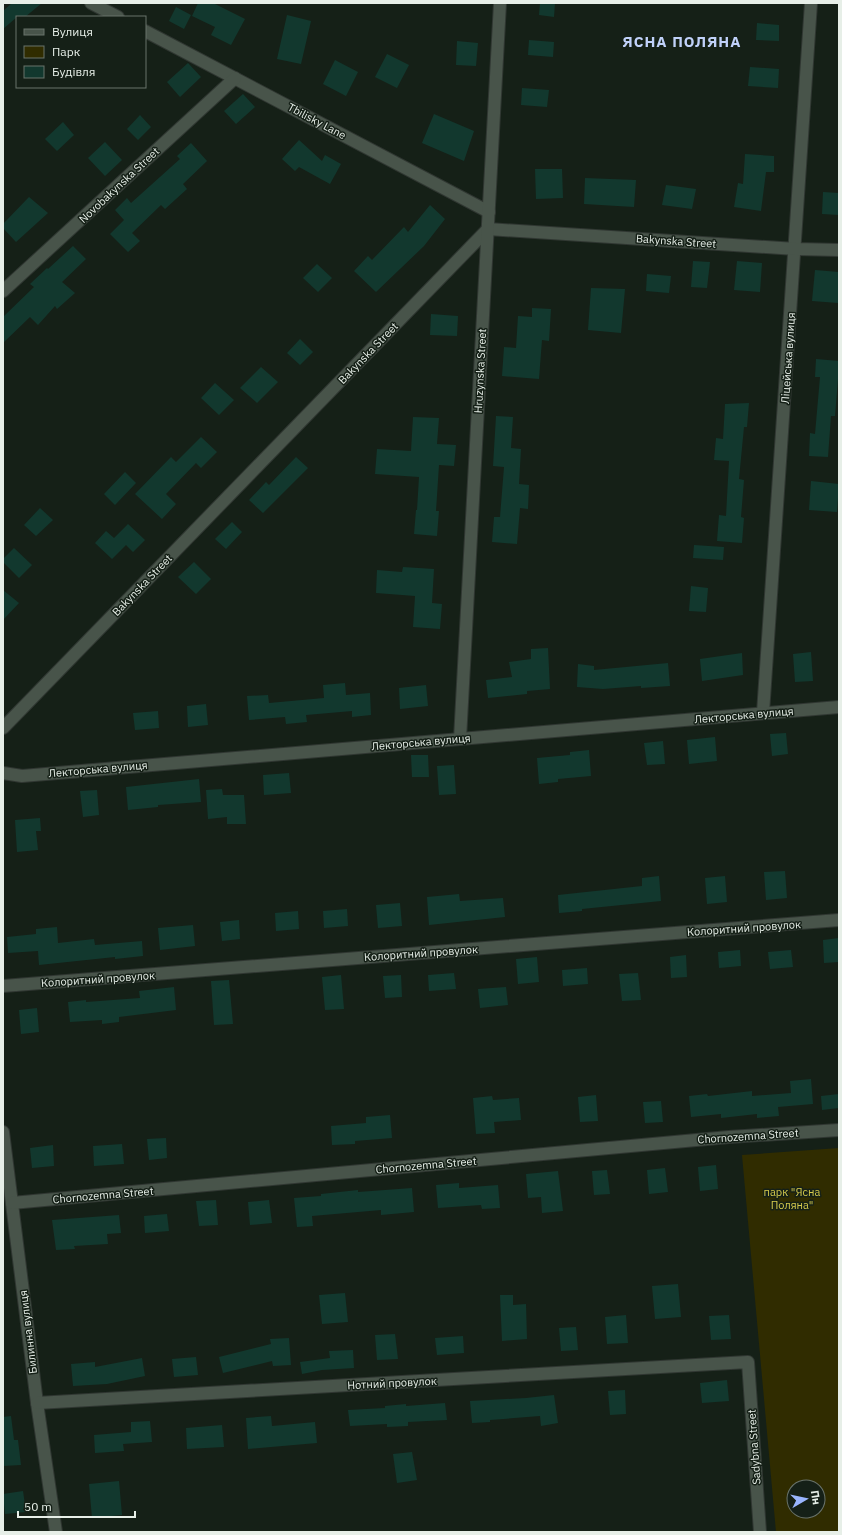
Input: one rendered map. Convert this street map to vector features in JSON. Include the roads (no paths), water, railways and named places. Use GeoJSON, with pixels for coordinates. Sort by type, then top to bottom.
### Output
{"type":"FeatureCollection","features":[{"type":"Feature","properties":{"kind":"street"},"geometry":{"type":"LineString","coordinates":[[91,3],[116,16]]}},
{"type":"Feature","properties":{"kind":"street","name":"Hruzynska Street"},"geometry":{"type":"LineString","coordinates":[[460,739],[500,3]]}},
{"type":"Feature","properties":{"kind":"street","name":"Ліцейська вулиця"},"geometry":{"type":"LineString","coordinates":[[763,713],[796,249],[811,3]]}},
{"type":"Feature","properties":{"kind":"street","name":"Tbilisky Lane"},"geometry":{"type":"LineString","coordinates":[[146,32],[489,212]]}},
{"type":"Feature","properties":{"kind":"street","name":"Novobakynska Street"},"geometry":{"type":"LineString","coordinates":[[3,291],[235,78]]}},
{"type":"Feature","properties":{"kind":"street","name":"Bakynska Street"},"geometry":{"type":"LineString","coordinates":[[3,728],[488,230],[796,249],[839,250]]}},
{"type":"Feature","properties":{"kind":"street","name":"Лекторська вулиця"},"geometry":{"type":"LineString","coordinates":[[3,773],[22,776],[839,707]]}},
{"type":"Feature","properties":{"kind":"street","name":"Колоритний провулок"},"geometry":{"type":"LineString","coordinates":[[3,986],[839,920]]}},
{"type":"Feature","properties":{"kind":"street","name":"Chornozemna Street"},"geometry":{"type":"LineString","coordinates":[[12,1203],[721,1138],[839,1130]]}},
{"type":"Feature","properties":{"kind":"street","name":"Билинна вулиця"},"geometry":{"type":"LineString","coordinates":[[3,1132],[37,1403],[56,1532]]}},
{"type":"Feature","properties":{"kind":"street","name":"Нотний провулок"},"geometry":{"type":"LineString","coordinates":[[37,1403],[748,1362]]}},
{"type":"Feature","properties":{"kind":"street","name":"Sadybna Street"},"geometry":{"type":"LineString","coordinates":[[748,1362],[760,1532]]}},
{"type":"Feature","properties":{"kind":"district","name":"ЯСНА ПОЛЯНА"},"geometry":{"type":"Point","coordinates":[682,41]}},
{"type":"Feature","properties":{"kind":"park label","name":"парк \"Ясна Поляна\""},"geometry":{"type":"Point","coordinates":[792,1198]}}]}
